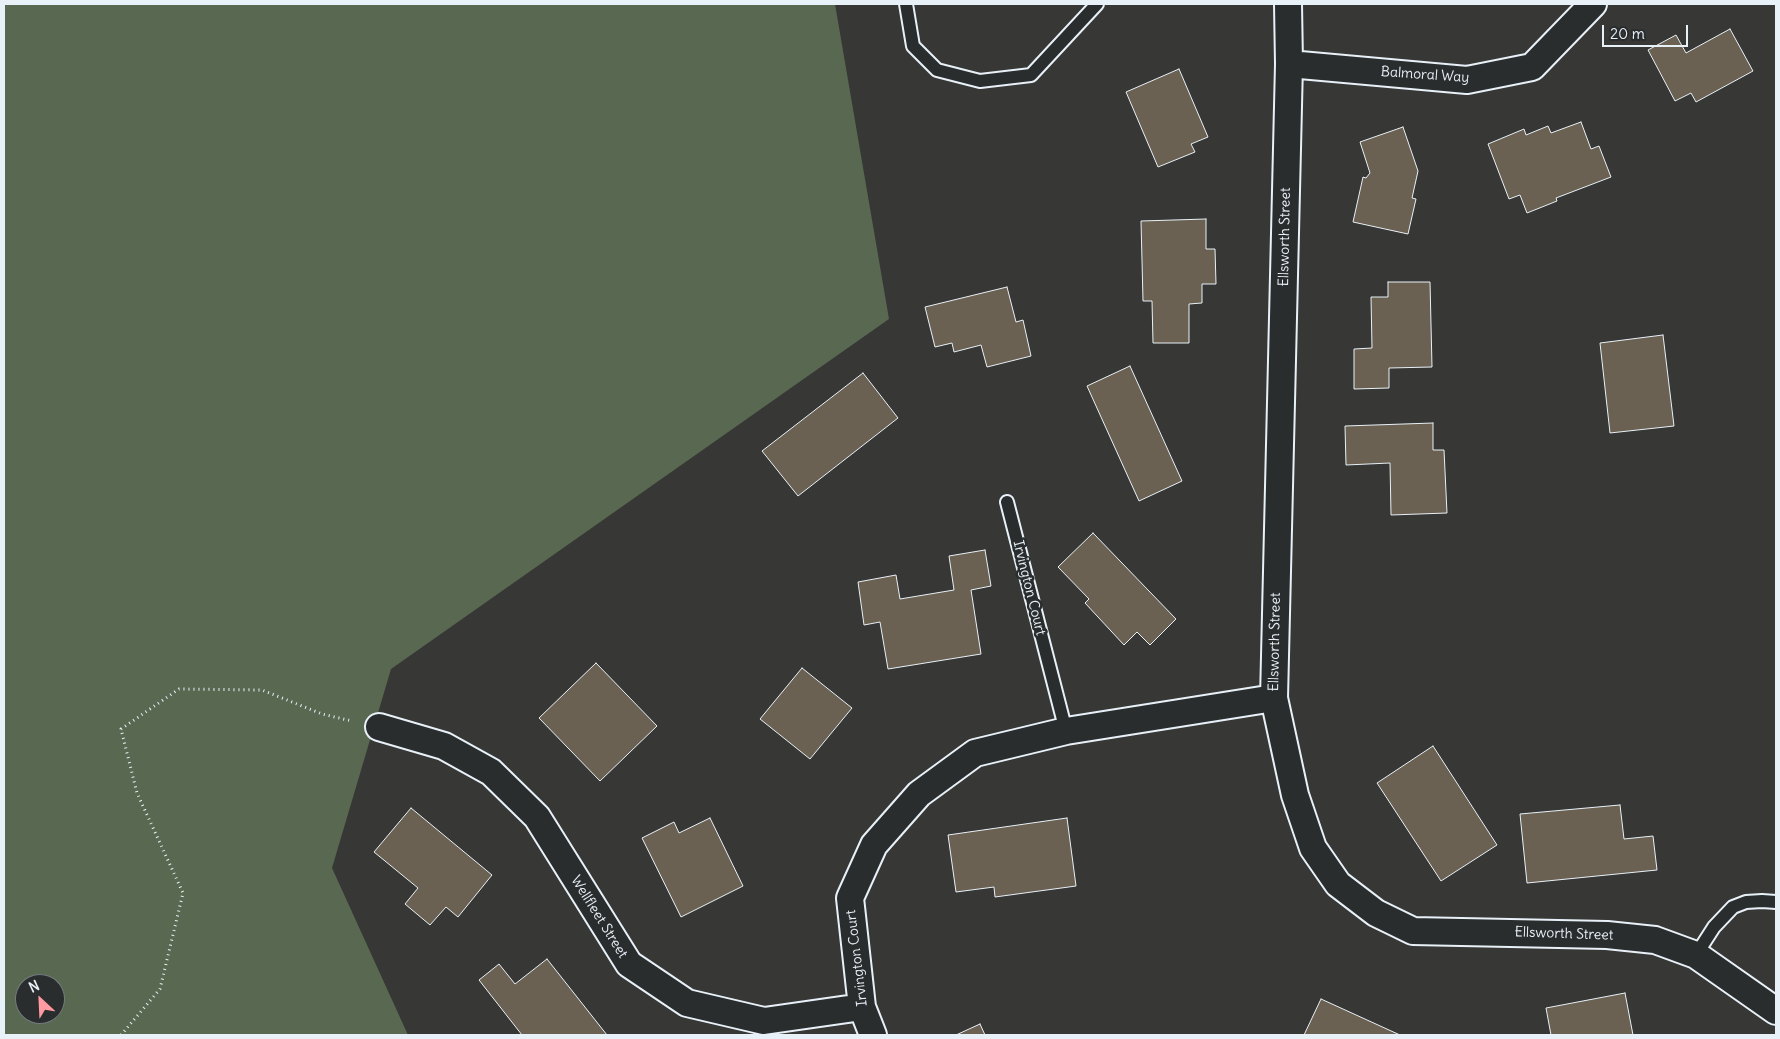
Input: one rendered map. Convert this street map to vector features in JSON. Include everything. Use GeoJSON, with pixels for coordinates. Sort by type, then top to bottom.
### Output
{"type":"FeatureCollection","features":[{"type":"Feature","properties":{"kind":"street","name":"Ellsworth Street"},"geometry":{"type":"LineString","coordinates":[[1288,4],[1289,64],[1274,698],[1295,795],[1313,848],[1338,884],[1376,913],[1413,931],[1607,934],[1655,940],[1696,955],[1776,1011]]}},
{"type":"Feature","properties":{"kind":"street","name":"Balmoral Way"},"geometry":{"type":"LineString","coordinates":[[1289,64],[1467,80],[1532,67],[1593,4]]}},
{"type":"Feature","properties":{"kind":"street","name":"Irvington Court"},"geometry":{"type":"LineString","coordinates":[[873,1035],[862,1007],[850,898],[874,845],[919,794],[975,753],[1066,731],[1274,698]]}},
{"type":"Feature","properties":{"kind":"street","name":"Wellfleet Street"},"geometry":{"type":"LineString","coordinates":[[379,727],[444,746],[491,772],[537,817],[629,964],[687,1003],[764,1021],[862,1007]]}},
{"type":"Feature","properties":{"kind":"lane"},"geometry":{"type":"LineString","coordinates":[[906,4],[913,46],[937,70],[980,81],[1031,75],[1097,4]]}},
{"type":"Feature","properties":{"kind":"lane","name":"Irvington Court"},"geometry":{"type":"LineString","coordinates":[[1007,502],[1066,731]]}},
{"type":"Feature","properties":{"kind":"lane"},"geometry":{"type":"LineString","coordinates":[[1696,955],[1714,926],[1733,907],[1746,902],[1762,900],[1776,902]]}},
{"type":"Feature","properties":{"kind":"path"},"geometry":{"type":"LineString","coordinates":[[121,1035],[160,990],[182,893],[137,793],[121,729],[179,689],[262,690],[322,714],[379,727]]}},
{"type":"Feature","properties":{"kind":"green space"},"geometry":{"type":"Polygon","coordinates":[[[4,4],[835,4],[889,319],[391,669],[332,868],[408,1035],[4,1035],[4,4]]]}},
{"type":"Feature","properties":{"kind":"building"},"geometry":{"type":"Polygon","coordinates":[[[1730,29],[1753,71],[1696,102],[1691,93],[1675,101],[1648,50],[1676,35],[1686,53],[1730,29]]]}},
{"type":"Feature","properties":{"kind":"building"},"geometry":{"type":"Polygon","coordinates":[[[1179,69],[1208,137],[1191,144],[1195,152],[1158,167],[1126,92],[1179,69]]]}},
{"type":"Feature","properties":{"kind":"building"},"geometry":{"type":"Polygon","coordinates":[[[1581,122],[1591,149],[1599,146],[1611,177],[1556,198],[1557,201],[1527,213],[1520,195],[1509,199],[1488,144],[1524,129],[1526,135],[1548,126],[1551,133],[1581,122]]]}},
{"type":"Feature","properties":{"kind":"building"},"geometry":{"type":"Polygon","coordinates":[[[1403,127],[1418,171],[1412,198],[1416,199],[1408,234],[1353,222],[1363,177],[1366,178],[1370,173],[1360,142],[1403,127]]]}},
{"type":"Feature","properties":{"kind":"building"},"geometry":{"type":"Polygon","coordinates":[[[1206,219],[1206,249],[1215,249],[1216,284],[1202,284],[1202,303],[1189,304],[1189,343],[1153,343],[1152,301],[1143,301],[1141,221],[1206,219]]]}},
{"type":"Feature","properties":{"kind":"building"},"geometry":{"type":"Polygon","coordinates":[[[1388,282],[1430,282],[1432,367],[1389,368],[1389,388],[1354,389],[1354,349],[1372,348],[1371,297],[1388,297],[1388,282]]]}},
{"type":"Feature","properties":{"kind":"building"},"geometry":{"type":"Polygon","coordinates":[[[1007,287],[1016,322],[1023,320],[1031,356],[987,367],[981,345],[954,352],[952,343],[935,347],[925,307],[1007,287]]]}},
{"type":"Feature","properties":{"kind":"building"},"geometry":{"type":"Polygon","coordinates":[[[1663,335],[1674,426],[1610,433],[1600,343],[1663,335]]]}},
{"type":"Feature","properties":{"kind":"building"},"geometry":{"type":"Polygon","coordinates":[[[1130,366],[1182,481],[1139,501],[1087,386],[1130,366]]]}},
{"type":"Feature","properties":{"kind":"building"},"geometry":{"type":"Polygon","coordinates":[[[863,373],[898,418],[798,496],[762,451],[863,373]]]}},
{"type":"Feature","properties":{"kind":"building"},"geometry":{"type":"Polygon","coordinates":[[[1433,423],[1433,450],[1444,450],[1447,513],[1391,515],[1390,463],[1346,465],[1345,426],[1433,423]]]}},
{"type":"Feature","properties":{"kind":"building"},"geometry":{"type":"Polygon","coordinates":[[[1093,533],[1176,619],[1150,645],[1137,632],[1124,645],[1085,603],[1089,599],[1058,567],[1093,533]]]}},
{"type":"Feature","properties":{"kind":"building"},"geometry":{"type":"Polygon","coordinates":[[[985,550],[991,586],[971,590],[981,654],[888,669],[880,622],[864,625],[858,582],[896,575],[900,599],[954,590],[949,556],[985,550]]]}},
{"type":"Feature","properties":{"kind":"building"},"geometry":{"type":"Polygon","coordinates":[[[596,663],[657,726],[600,781],[539,718],[596,663]]]}},
{"type":"Feature","properties":{"kind":"building"},"geometry":{"type":"Polygon","coordinates":[[[802,668],[852,708],[810,759],[760,719],[802,668]]]}},
{"type":"Feature","properties":{"kind":"building"},"geometry":{"type":"Polygon","coordinates":[[[1433,746],[1497,845],[1441,881],[1377,783],[1433,746]]]}},
{"type":"Feature","properties":{"kind":"building"},"geometry":{"type":"Polygon","coordinates":[[[1620,805],[1624,839],[1653,836],[1657,870],[1527,883],[1520,814],[1620,805]]]}},
{"type":"Feature","properties":{"kind":"building"},"geometry":{"type":"Polygon","coordinates":[[[411,808],[492,875],[458,917],[446,907],[430,925],[405,904],[418,888],[374,852],[411,808]]]}},
{"type":"Feature","properties":{"kind":"building"},"geometry":{"type":"Polygon","coordinates":[[[710,818],[743,886],[681,917],[642,838],[674,822],[679,833],[710,818]]]}},
{"type":"Feature","properties":{"kind":"building"},"geometry":{"type":"Polygon","coordinates":[[[1067,818],[1076,886],[995,897],[994,887],[956,892],[948,835],[1067,818]]]}},
{"type":"Feature","properties":{"kind":"building"},"geometry":{"type":"Polygon","coordinates":[[[547,959],[607,1035],[522,1035],[479,980],[499,964],[515,984],[547,959]]]}},
{"type":"Feature","properties":{"kind":"building"},"geometry":{"type":"Polygon","coordinates":[[[1625,993],[1633,1035],[1551,1035],[1546,1008],[1625,993]]]}},
{"type":"Feature","properties":{"kind":"building"},"geometry":{"type":"Polygon","coordinates":[[[1321,999],[1400,1035],[1304,1035],[1321,999]]]}},
{"type":"Feature","properties":{"kind":"building"},"geometry":{"type":"Polygon","coordinates":[[[980,1024],[985,1035],[956,1035],[980,1024]]]}}]}
